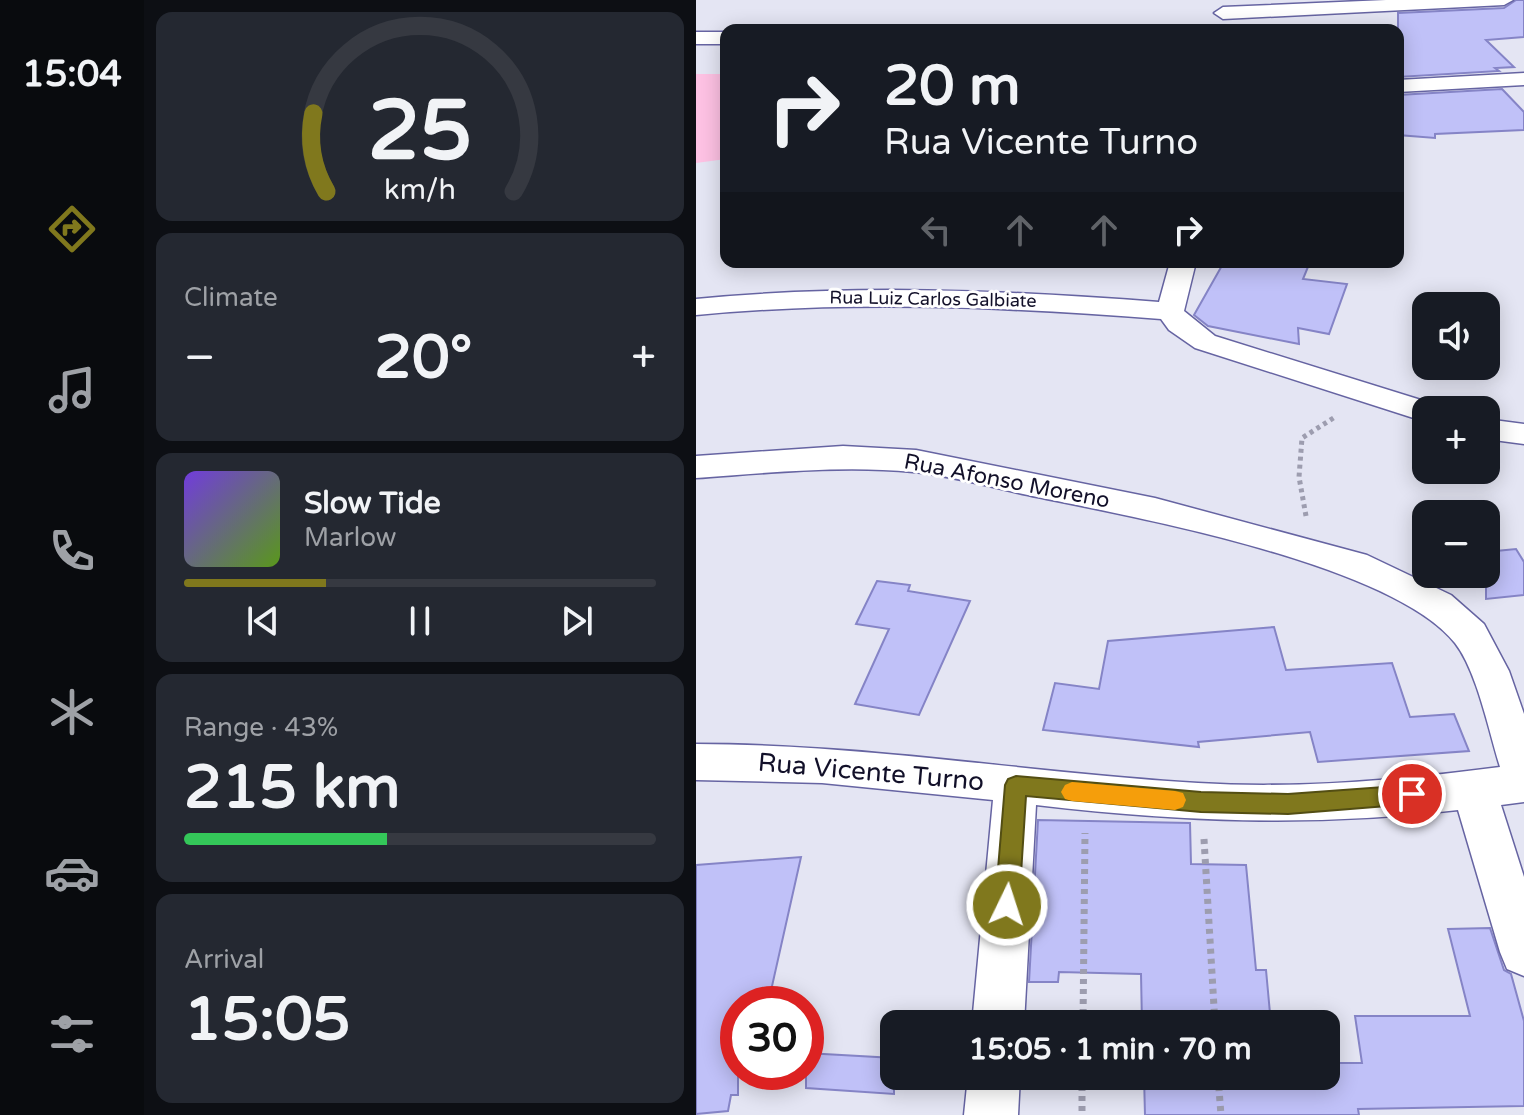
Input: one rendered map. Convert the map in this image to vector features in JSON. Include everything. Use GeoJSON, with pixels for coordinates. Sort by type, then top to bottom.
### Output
{"type":"FeatureCollection","features":[{"type":"Feature","properties":{"kind":"street"},"geometry":{"type":"LineString","coordinates":[[1216,6],[1504,0]]}},
{"type":"Feature","properties":{"kind":"street"},"geometry":{"type":"LineString","coordinates":[[1216,6],[1229,24]]}},
{"type":"Feature","properties":{"kind":"street"},"geometry":{"type":"LineString","coordinates":[[696,38],[720,38]]}},
{"type":"Feature","properties":{"kind":"street"},"geometry":{"type":"LineString","coordinates":[[1404,86],[1524,79]]}},
{"type":"Feature","properties":{"kind":"street"},"geometry":{"type":"LineString","coordinates":[[1181,268],[1170,311],[1179,324],[1205,342],[1412,408]]}},
{"type":"Feature","properties":{"kind":"street","name":"Rua Luiz Carlos Galbiate"},"geometry":{"type":"LineString","coordinates":[[696,307],[787,298],[904,295],[1170,311]]}},
{"type":"Feature","properties":{"kind":"street"},"geometry":{"type":"LineString","coordinates":[[1500,431],[1524,434]]}},
{"type":"Feature","properties":{"kind":"street","name":"Rua Afonso Moreno"},"geometry":{"type":"LineString","coordinates":[[696,467],[843,457],[916,461],[1155,510],[1354,564],[1438,605],[1470,634],[1489,671],[1524,774]]}},
{"type":"Feature","properties":{"kind":"street","name":"Rua Vicente Turno"},"geometry":{"type":"LineString","coordinates":[[696,762],[780,760],[1086,793],[1201,802],[1288,804],[1524,783]]}},
{"type":"Feature","properties":{"kind":"street"},"geometry":{"type":"LineString","coordinates":[[999,1010],[1016,785]]}},
{"type":"Feature","properties":{"kind":"street"},"geometry":{"type":"LineString","coordinates":[[1474,789],[1524,952]]}},
{"type":"Feature","properties":{"kind":"street"},"geometry":{"type":"LineString","coordinates":[[991,1115],[993,1090]]}},
{"type":"Feature","properties":{"kind":"path"},"geometry":{"type":"LineString","coordinates":[[1312,551],[1299,477],[1302,438],[1341,413],[1380,399]]}},
{"type":"Feature","properties":{"kind":"path"},"geometry":{"type":"LineString","coordinates":[[1083,1010],[1086,793]]}},
{"type":"Feature","properties":{"kind":"path"},"geometry":{"type":"LineString","coordinates":[[1201,802],[1214,1010]]}},
{"type":"Feature","properties":{"kind":"path"},"geometry":{"type":"LineString","coordinates":[[1082,1090],[1082,1115]]}},
{"type":"Feature","properties":{"kind":"path"},"geometry":{"type":"LineString","coordinates":[[1219,1090],[1221,1115]]}},
{"type":"Feature","properties":{"kind":"shaded area"},"geometry":{"type":"Polygon","coordinates":[[[696,74],[720,74],[720,160],[696,163],[696,74]]]}},
{"type":"Feature","properties":{"kind":"building"},"geometry":{"type":"Polygon","coordinates":[[[1516,0],[1524,0],[1524,37],[1486,40],[1514,67],[1495,68],[1499,71],[1404,77],[1404,24],[1398,24],[1398,13],[1504,8],[1516,0]]]}},
{"type":"Feature","properties":{"kind":"building"},"geometry":{"type":"Polygon","coordinates":[[[1502,89],[1524,112],[1524,130],[1435,134],[1435,138],[1404,135],[1404,95],[1502,89]]]}},
{"type":"Feature","properties":{"kind":"building"},"geometry":{"type":"Polygon","coordinates":[[[1221,268],[1308,268],[1303,279],[1347,284],[1329,334],[1298,328],[1299,344],[1208,326],[1194,315],[1221,268]]]}},
{"type":"Feature","properties":{"kind":"building"},"geometry":{"type":"Polygon","coordinates":[[[1516,549],[1524,562],[1524,595],[1486,599],[1486,588],[1500,588],[1500,551],[1516,549]]]}},
{"type":"Feature","properties":{"kind":"building"},"geometry":{"type":"Polygon","coordinates":[[[877,581],[910,585],[908,591],[970,601],[919,715],[855,704],[889,629],[856,624],[877,581]]]}},
{"type":"Feature","properties":{"kind":"building"},"geometry":{"type":"Polygon","coordinates":[[[1274,627],[1286,670],[1392,663],[1410,717],[1454,714],[1469,751],[1318,762],[1310,732],[1198,742],[1199,747],[1043,730],[1055,683],[1099,689],[1108,641],[1274,627]]]}},
{"type":"Feature","properties":{"kind":"building"},"geometry":{"type":"Polygon","coordinates":[[[1038,820],[1190,823],[1191,864],[1246,865],[1256,970],[1266,970],[1270,1010],[1142,1010],[1141,974],[1059,972],[1058,982],[1029,982],[1038,820]]]}},
{"type":"Feature","properties":{"kind":"building"},"geometry":{"type":"Polygon","coordinates":[[[801,857],[772,986],[720,986],[720,1090],[738,1090],[738,1095],[731,1095],[728,1111],[696,1114],[696,865],[801,857]]]}},
{"type":"Feature","properties":{"kind":"building"},"geometry":{"type":"Polygon","coordinates":[[[1490,928],[1504,970],[1511,974],[1524,1021],[1524,1106],[1358,1109],[1359,1115],[1145,1115],[1144,1090],[1340,1090],[1340,1063],[1362,1063],[1355,1016],[1470,1016],[1448,929],[1490,928]]]}},
{"type":"Feature","properties":{"kind":"building"},"geometry":{"type":"Polygon","coordinates":[[[824,1054],[880,1057],[880,1090],[894,1090],[894,1094],[824,1089],[824,1054]]]}},
{"type":"Feature","properties":{"kind":"slow traffic"},"geometry":{"type":"LineString","coordinates":[[1072,792],[1175,800]]}},
{"type":"Feature","properties":{"kind":"route"},"geometry":{"type":"LineString","coordinates":[[1007,905],[1016,785],[1201,802],[1288,804],[1412,794]]}}]}
